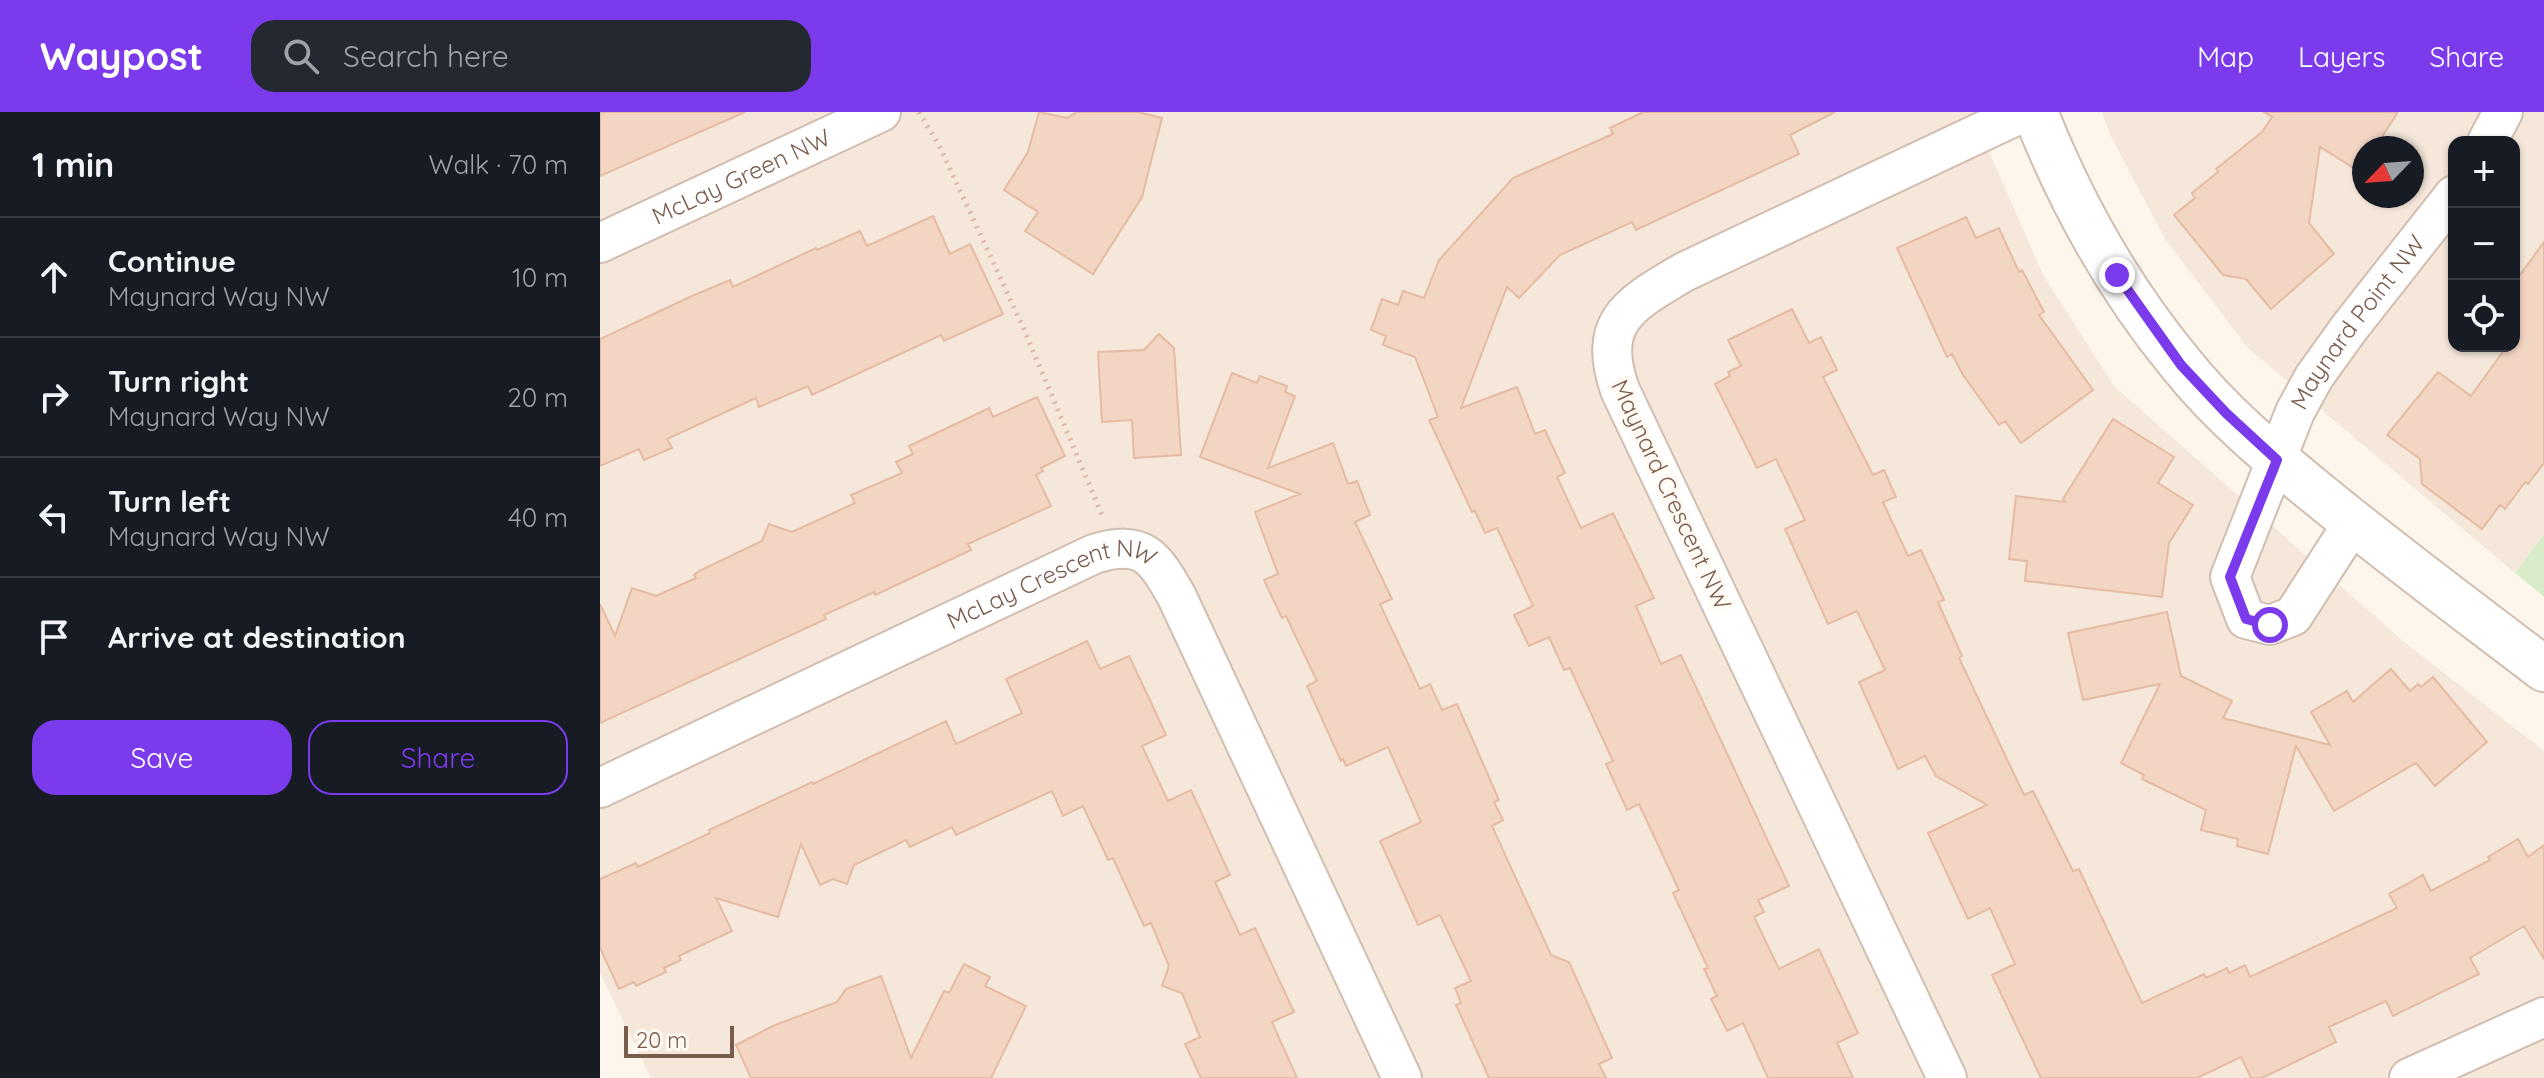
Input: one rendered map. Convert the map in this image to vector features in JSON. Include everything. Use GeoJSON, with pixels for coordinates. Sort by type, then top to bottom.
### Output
{"type":"FeatureCollection","features":[{"type":"Feature","properties":{"kind":"street","name":"McLay Green NW"},"geometry":{"type":"LineString","coordinates":[[600,243],[881,112]]}},
{"type":"Feature","properties":{"kind":"street","name":"Maynard Crescent NW"},"geometry":{"type":"LineString","coordinates":[[1947,1078],[1620,390],[1611,349],[1614,331],[1626,313],[1646,295],[1684,272],[2024,112]]}},
{"type":"Feature","properties":{"kind":"street"},"geometry":{"type":"LineString","coordinates":[[2035,112],[2057,168],[2085,223],[2147,319],[2181,365],[2226,413],[2277,460],[2353,523],[2544,669]]}},
{"type":"Feature","properties":{"kind":"street"},"geometry":{"type":"LineString","coordinates":[[2490,136],[2503,112]]}},
{"type":"Feature","properties":{"kind":"street","name":"Maynard Point NW"},"geometry":{"type":"LineString","coordinates":[[2353,523],[2293,616],[2270,625],[2246,619],[2230,577],[2295,412],[2314,377],[2350,327],[2448,203]]}},
{"type":"Feature","properties":{"kind":"street","name":"McLay Crescent NW"},"geometry":{"type":"LineString","coordinates":[[600,788],[1080,560],[1116,547],[1133,547],[1145,553],[1161,570],[1177,597],[1402,1078]]}},
{"type":"Feature","properties":{"kind":"street"},"geometry":{"type":"LineString","coordinates":[[2409,1078],[2544,1017]]}},
{"type":"Feature","properties":{"kind":"path"},"geometry":{"type":"LineString","coordinates":[[919,112],[939,145],[1023,327],[1116,547]]}},
{"type":"Feature","properties":{"kind":"shaded area"},"geometry":{"type":"Polygon","coordinates":[[[600,112],[1972,112],[2043,275],[2114,386],[2403,641],[2544,751],[2544,1078],[651,1078],[600,973],[600,112]]]}},
{"type":"Feature","properties":{"kind":"shaded area"},"geometry":{"type":"Polygon","coordinates":[[[2102,112],[2544,112],[2544,534],[2515,573],[2248,348],[2165,239],[2110,135],[2102,112]]]}},
{"type":"Feature","properties":{"kind":"green space"},"geometry":{"type":"Polygon","coordinates":[[[2544,534],[2544,597],[2515,573],[2544,534]]]}},
{"type":"Feature","properties":{"kind":"building"},"geometry":{"type":"Polygon","coordinates":[[[600,112],[745,112],[600,176],[600,112]]]}},
{"type":"Feature","properties":{"kind":"building"},"geometry":{"type":"Polygon","coordinates":[[[1039,112],[1067,118],[1077,112],[1138,112],[1162,118],[1142,197],[1093,274],[1025,231],[1038,212],[1004,190],[1028,152],[1039,112]]]}},
{"type":"Feature","properties":{"kind":"building"},"geometry":{"type":"Polygon","coordinates":[[[1643,112],[1835,112],[1790,135],[1799,154],[1636,230],[1632,222],[1560,255],[1519,298],[1507,287],[1461,408],[1517,387],[1535,434],[1545,430],[1565,473],[1557,477],[1581,528],[1613,513],[1654,598],[1636,606],[1661,664],[1681,655],[1789,886],[1758,900],[1764,912],[1754,917],[1779,969],[1819,949],[1858,1033],[1837,1043],[1853,1078],[1768,1078],[1743,1023],[1727,1031],[1711,999],[1717,996],[1704,969],[1708,968],[1673,893],[1679,890],[1639,804],[1627,810],[1606,764],[1613,761],[1570,668],[1564,670],[1549,637],[1529,646],[1514,615],[1533,606],[1497,528],[1485,533],[1475,511],[1472,512],[1429,420],[1438,417],[1415,357],[1383,345],[1386,336],[1371,330],[1382,299],[1398,305],[1403,291],[1424,298],[1439,260],[1513,178],[1613,134],[1610,128],[1643,112]]]}},
{"type":"Feature","properties":{"kind":"building"},"geometry":{"type":"Polygon","coordinates":[[[2264,112],[2398,112],[2383,136],[2352,136],[2352,167],[2320,147],[2309,223],[2334,254],[2271,309],[2246,279],[2223,275],[2174,215],[2195,198],[2192,193],[2218,172],[2216,169],[2262,132],[2272,117],[2264,112]]]}},
{"type":"Feature","properties":{"kind":"building"},"geometry":{"type":"Polygon","coordinates":[[[933,216],[950,254],[970,244],[1003,314],[944,341],[941,335],[812,395],[808,386],[759,407],[756,398],[667,439],[672,448],[644,460],[639,449],[600,466],[600,339],[730,280],[733,287],[860,231],[867,246],[933,216]]]}},
{"type":"Feature","properties":{"kind":"building"},"geometry":{"type":"Polygon","coordinates":[[[1966,217],[1976,238],[1999,228],[2019,272],[2022,270],[2044,312],[2039,315],[2093,390],[2021,443],[2005,421],[1999,425],[1963,375],[1952,354],[1947,357],[1897,248],[1966,217]]]}},
{"type":"Feature","properties":{"kind":"building"},"geometry":{"type":"Polygon","coordinates":[[[2544,242],[2544,463],[2505,509],[2500,505],[2482,529],[2422,484],[2420,459],[2387,435],[2438,372],[2471,396],[2503,352],[2520,352],[2520,275],[2544,242]]]}},
{"type":"Feature","properties":{"kind":"building"},"geometry":{"type":"Polygon","coordinates":[[[1792,309],[1809,343],[1821,337],[1837,370],[1823,377],[1873,475],[1884,470],[1896,497],[1883,502],[1908,556],[1921,550],[1944,600],[1938,602],[1962,656],[1959,658],[2024,795],[2033,791],[2073,871],[2079,869],[2142,1003],[2204,974],[2206,978],[2227,968],[2229,973],[2245,965],[2250,977],[2397,908],[2389,894],[2423,875],[2431,891],[2490,860],[2488,857],[2518,839],[2528,857],[2544,845],[2544,959],[2524,926],[2470,958],[2479,974],[2393,1016],[2386,1001],[2329,1027],[2336,1042],[2262,1078],[2251,1078],[2241,1057],[2197,1078],[2041,1078],[1992,975],[2015,964],[1990,908],[1968,919],[1928,833],[1987,805],[1936,776],[1925,756],[1898,769],[1859,682],[1885,670],[1857,611],[1828,624],[1785,529],[1805,520],[1776,459],[1757,468],[1715,384],[1730,376],[1728,372],[1741,366],[1728,340],[1792,309]]]}},
{"type":"Feature","properties":{"kind":"building"},"geometry":{"type":"Polygon","coordinates":[[[1159,334],[1174,348],[1181,455],[1134,458],[1132,420],[1102,422],[1098,352],[1144,350],[1159,334]]]}},
{"type":"Feature","properties":{"kind":"building"},"geometry":{"type":"Polygon","coordinates":[[[1232,373],[1257,383],[1260,376],[1287,386],[1285,392],[1295,396],[1268,468],[1333,443],[1348,484],[1357,481],[1370,515],[1355,522],[1392,599],[1380,604],[1420,689],[1430,684],[1442,710],[1457,704],[1499,800],[1494,802],[1503,820],[1492,826],[1551,955],[1569,962],[1612,1058],[1599,1064],[1606,1078],[1489,1078],[1456,1005],[1461,1003],[1455,988],[1471,981],[1440,915],[1418,925],[1380,841],[1421,822],[1388,747],[1346,766],[1343,759],[1341,761],[1307,686],[1317,681],[1286,616],[1282,618],[1264,580],[1278,574],[1255,512],[1300,494],[1200,457],[1232,373]]]}},
{"type":"Feature","properties":{"kind":"building"},"geometry":{"type":"Polygon","coordinates":[[[1037,397],[1065,456],[1041,468],[1043,471],[1036,475],[1051,506],[968,544],[971,550],[824,615],[826,619],[600,723],[600,604],[615,636],[632,588],[656,596],[696,578],[694,575],[699,571],[762,541],[769,524],[792,532],[855,503],[851,495],[902,473],[896,462],[913,454],[909,446],[989,408],[993,417],[1037,397]]]}},
{"type":"Feature","properties":{"kind":"building"},"geometry":{"type":"Polygon","coordinates":[[[2113,419],[2174,457],[2158,483],[2193,505],[2169,543],[2162,597],[2025,581],[2027,561],[2009,559],[2016,496],[2065,502],[2063,499],[2113,419]]]}},
{"type":"Feature","properties":{"kind":"building"},"geometry":{"type":"Polygon","coordinates":[[[2167,612],[2181,676],[2232,701],[2223,718],[2330,745],[2311,712],[2347,691],[2353,702],[2391,669],[2410,691],[2433,677],[2487,742],[2435,786],[2416,763],[2334,811],[2296,746],[2268,854],[2237,846],[2238,839],[2201,830],[2206,810],[2142,779],[2144,775],[2121,763],[2160,684],[2083,700],[2068,633],[2167,612]]]}},
{"type":"Feature","properties":{"kind":"building"},"geometry":{"type":"Polygon","coordinates":[[[1087,641],[1100,669],[1129,656],[1166,735],[1142,746],[1168,801],[1191,790],[1230,875],[1215,882],[1240,935],[1255,928],[1294,1012],[1272,1022],[1297,1078],[1201,1078],[1185,1044],[1200,1037],[1182,993],[1162,986],[1169,966],[1151,923],[1144,926],[1113,858],[1108,860],[1083,806],[1063,816],[1052,791],[956,835],[952,827],[910,847],[906,840],[854,865],[847,884],[833,879],[820,885],[801,844],[778,917],[716,898],[732,931],[679,956],[681,960],[664,968],[666,972],[636,986],[634,982],[619,989],[600,948],[600,879],[636,863],[638,867],[710,833],[709,830],[946,721],[956,744],[1022,713],[1006,679],[1087,641]]]}},
{"type":"Feature","properties":{"kind":"building"},"geometry":{"type":"Polygon","coordinates":[[[964,964],[990,977],[985,986],[1026,1006],[991,1078],[751,1078],[736,1045],[775,1025],[837,1002],[846,989],[881,976],[911,1058],[944,991],[949,993],[964,964]]]}},
{"type":"Feature","properties":{"kind":"route"},"geometry":{"type":"LineString","coordinates":[[2117,275],[2181,365],[2226,413],[2277,460],[2230,577],[2246,619],[2270,625]]}}]}
